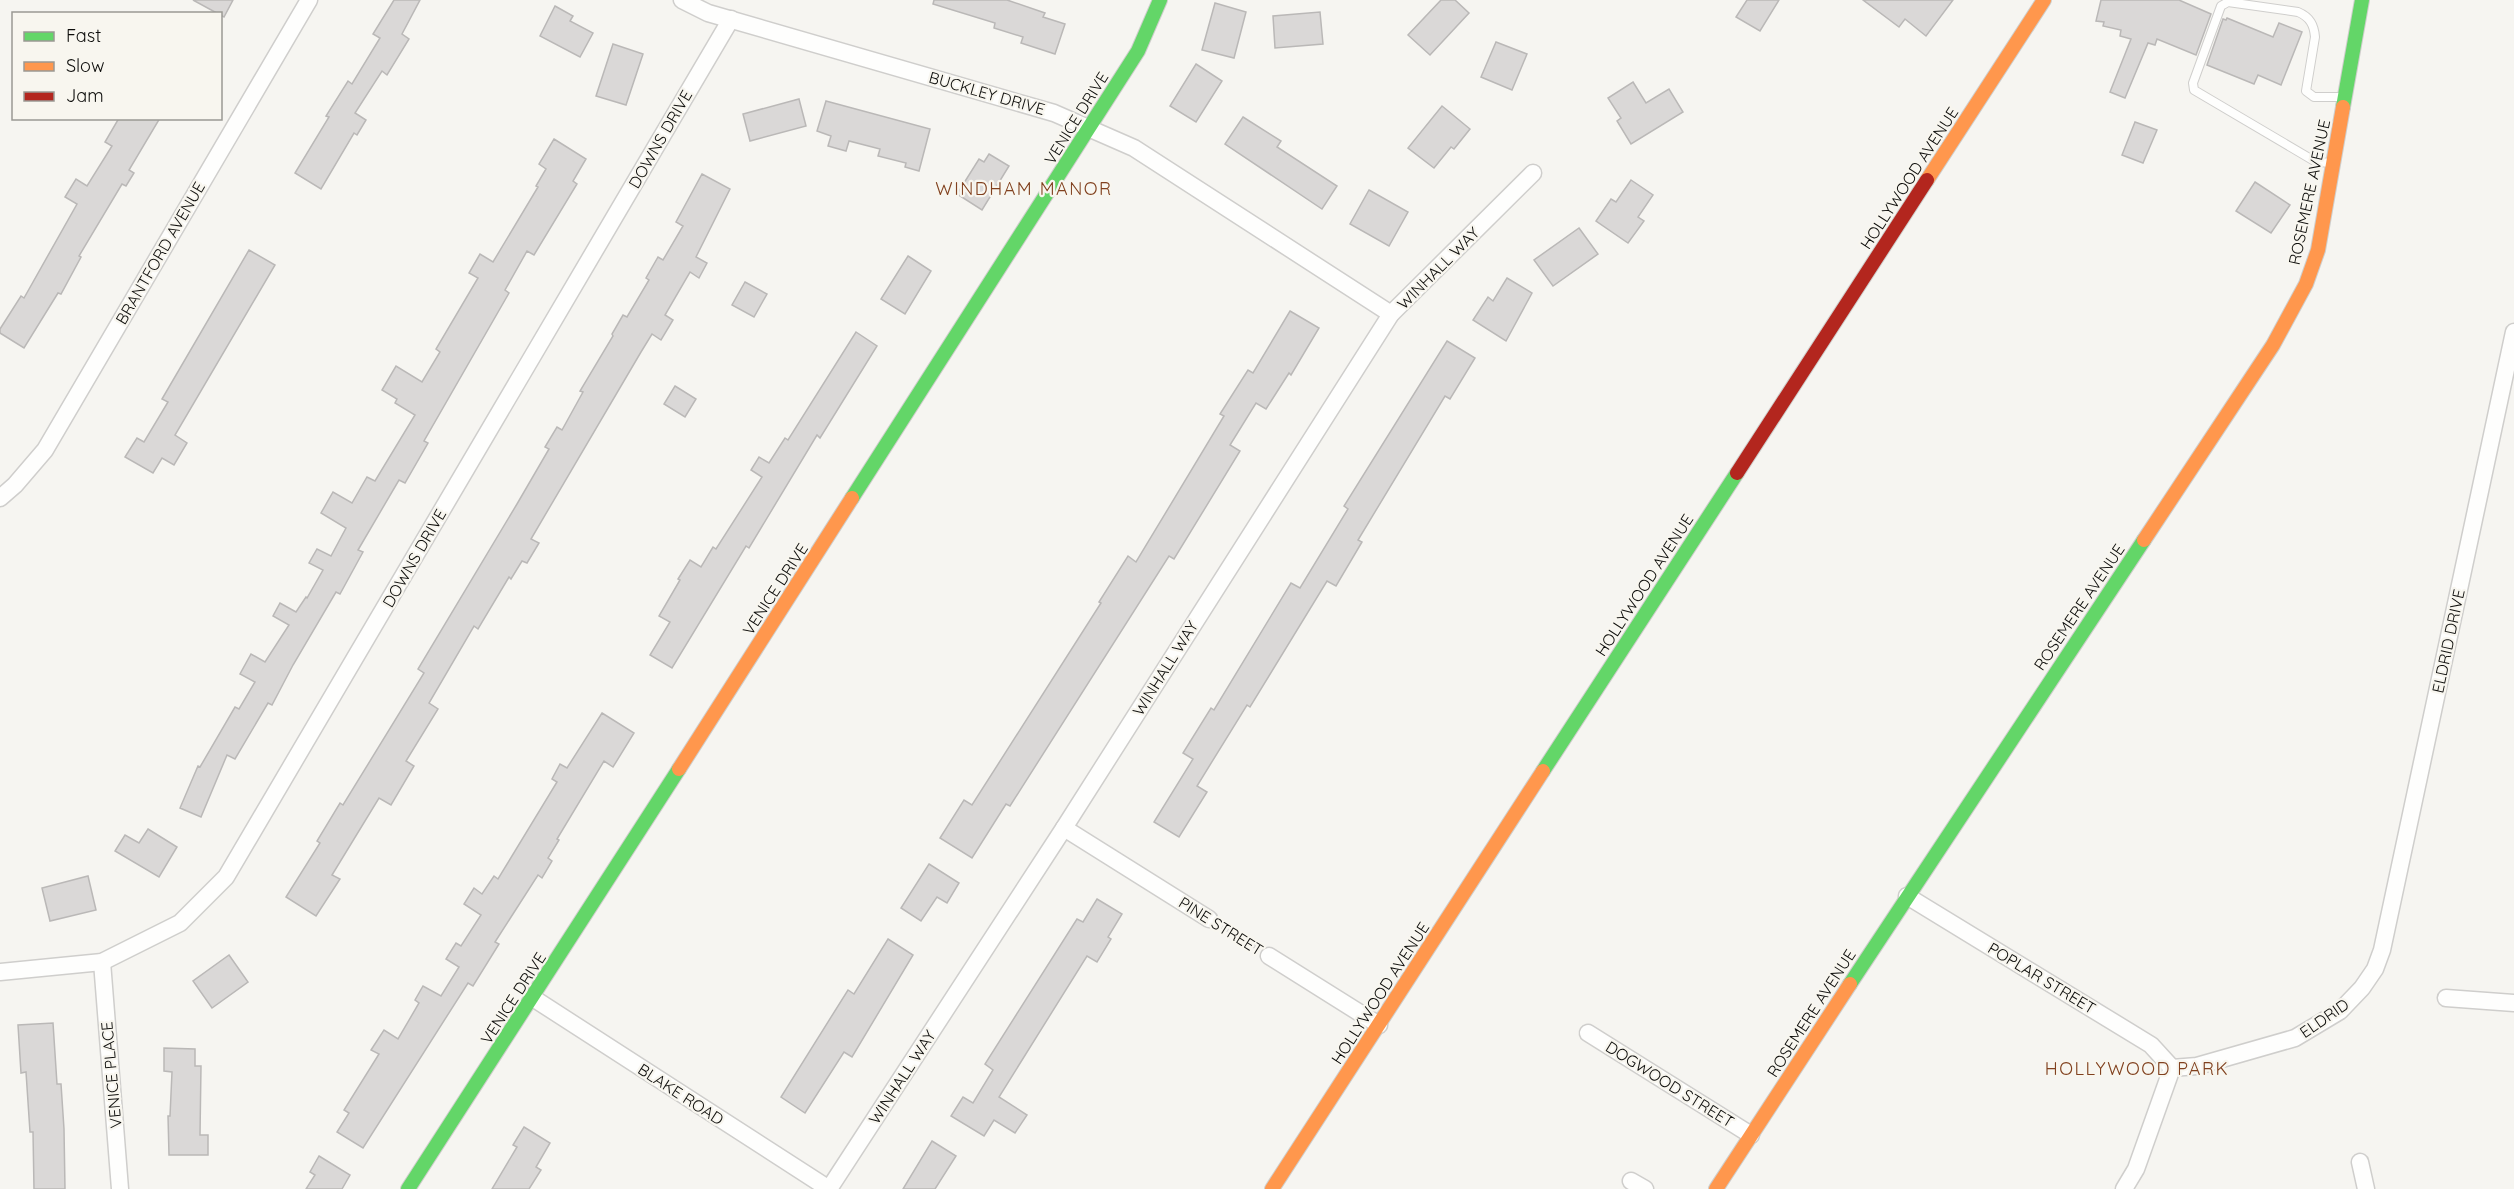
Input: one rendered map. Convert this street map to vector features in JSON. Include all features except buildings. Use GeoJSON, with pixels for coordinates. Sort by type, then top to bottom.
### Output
{"type":"FeatureCollection","features":[{"type":"Feature","properties":{"kind":"street","name":"BRANTFORD AVENUE"},"geometry":{"type":"LineString","coordinates":[[0,498],[15,485],[45,450],[309,0]]}},
{"type":"Feature","properties":{"kind":"street","name":"BUCKLEY DRIVE"},"geometry":{"type":"LineString","coordinates":[[682,0],[708,13],[1054,112],[1090,127],[1134,148],[1391,314]]}},
{"type":"Feature","properties":{"kind":"street","name":"VENICE DRIVE"},"geometry":{"type":"LineString","coordinates":[[408,1189],[533,998],[1090,127],[1138,51],[1160,0]]}},
{"type":"Feature","properties":{"kind":"street","name":"HOLLYWOOD AVENUE"},"geometry":{"type":"LineString","coordinates":[[1272,1189],[2044,0]]}},
{"type":"Feature","properties":{"kind":"street","name":"ROSEMERE AVENUE"},"geometry":{"type":"LineString","coordinates":[[1716,1189],[1907,896],[2273,345],[2306,284],[2318,250],[2362,0]]}},
{"type":"Feature","properties":{"kind":"street","name":"DOWNS DRIVE"},"geometry":{"type":"LineString","coordinates":[[0,972],[102,962],[180,922],[225,877],[731,19]]}},
{"type":"Feature","properties":{"kind":"street","name":"WINHALL WAY"},"geometry":{"type":"LineString","coordinates":[[829,1189],[1064,828],[1391,314],[1533,173]]}},
{"type":"Feature","properties":{"kind":"street","name":"ELDRID DRIVE"},"geometry":{"type":"LineString","coordinates":[[2382,950],[2514,332]]}},
{"type":"Feature","properties":{"kind":"street","name":"PINE STREET"},"geometry":{"type":"LineString","coordinates":[[1064,828],[1209,919]]}},
{"type":"Feature","properties":{"kind":"street","name":"POPLAR STREET"},"geometry":{"type":"LineString","coordinates":[[1907,896],[2151,1045],[2172,1068]]}},
{"type":"Feature","properties":{"kind":"street","name":"ELDRID"},"geometry":{"type":"LineString","coordinates":[[2172,1068],[2197,1066],[2295,1038],[2340,1011],[2362,988],[2375,969],[2382,950]]}},
{"type":"Feature","properties":{"kind":"street","name":"PINE STREET"},"geometry":{"type":"LineString","coordinates":[[1269,956],[1379,1024]]}},
{"type":"Feature","properties":{"kind":"street","name":"VENICE PLACE"},"geometry":{"type":"LineString","coordinates":[[102,962],[120,1189]]}},
{"type":"Feature","properties":{"kind":"street","name":"BLAKE ROAD"},"geometry":{"type":"LineString","coordinates":[[533,998],[829,1189]]}},
{"type":"Feature","properties":{"kind":"street"},"geometry":{"type":"LineString","coordinates":[[2446,999],[2514,1003]]}},
{"type":"Feature","properties":{"kind":"street","name":"DOGWOOD STREET"},"geometry":{"type":"LineString","coordinates":[[1588,1033],[1751,1135]]}},
{"type":"Feature","properties":{"kind":"street"},"geometry":{"type":"LineString","coordinates":[[2124,1189],[2136,1169],[2172,1068]]}},
{"type":"Feature","properties":{"kind":"street"},"geometry":{"type":"LineString","coordinates":[[2360,1162],[2366,1189]]}},
{"type":"Feature","properties":{"kind":"lane"},"geometry":{"type":"LineString","coordinates":[[2333,163],[2316,162],[2194,90],[2193,83],[2221,6],[2228,2],[2305,15],[2314,28],[2315,37],[2307,91],[2314,97],[2345,97]]}},
{"type":"Feature","properties":{"kind":"path","name":"PINE STREET"},"geometry":{"type":"LineString","coordinates":[[1209,919],[1269,956]]}},
{"type":"Feature","properties":{"kind":"traffic: fast"},"geometry":{"type":"LineString","coordinates":[[852,498],[1138,51],[1160,0]]}},
{"type":"Feature","properties":{"kind":"traffic: fast"},"geometry":{"type":"LineString","coordinates":[[2343,107],[2362,0]]}},
{"type":"Feature","properties":{"kind":"traffic: fast"},"geometry":{"type":"LineString","coordinates":[[1543,771],[1737,473]]}},
{"type":"Feature","properties":{"kind":"traffic: fast"},"geometry":{"type":"LineString","coordinates":[[1850,984],[2144,540]]}},
{"type":"Feature","properties":{"kind":"traffic: fast"},"geometry":{"type":"LineString","coordinates":[[408,1189],[679,769]]}},
{"type":"Feature","properties":{"kind":"traffic: slow"},"geometry":{"type":"LineString","coordinates":[[1927,180],[2044,0]]}},
{"type":"Feature","properties":{"kind":"traffic: slow"},"geometry":{"type":"LineString","coordinates":[[2144,540],[2273,345],[2306,284],[2318,250],[2343,107]]}},
{"type":"Feature","properties":{"kind":"traffic: slow"},"geometry":{"type":"LineString","coordinates":[[679,769],[852,498]]}},
{"type":"Feature","properties":{"kind":"traffic: slow"},"geometry":{"type":"LineString","coordinates":[[1272,1189],[1543,771]]}},
{"type":"Feature","properties":{"kind":"traffic: slow"},"geometry":{"type":"LineString","coordinates":[[1716,1189],[1850,984]]}},
{"type":"Feature","properties":{"kind":"traffic: jam"},"geometry":{"type":"LineString","coordinates":[[1737,473],[1927,180]]}},
{"type":"Feature","properties":{"kind":"district","name":"WINDHAM MANOR"},"geometry":{"type":"Point","coordinates":[1024,189]}},
{"type":"Feature","properties":{"kind":"district","name":"HOLLYWOOD PARK"},"geometry":{"type":"Point","coordinates":[2137,1069]}}]}
